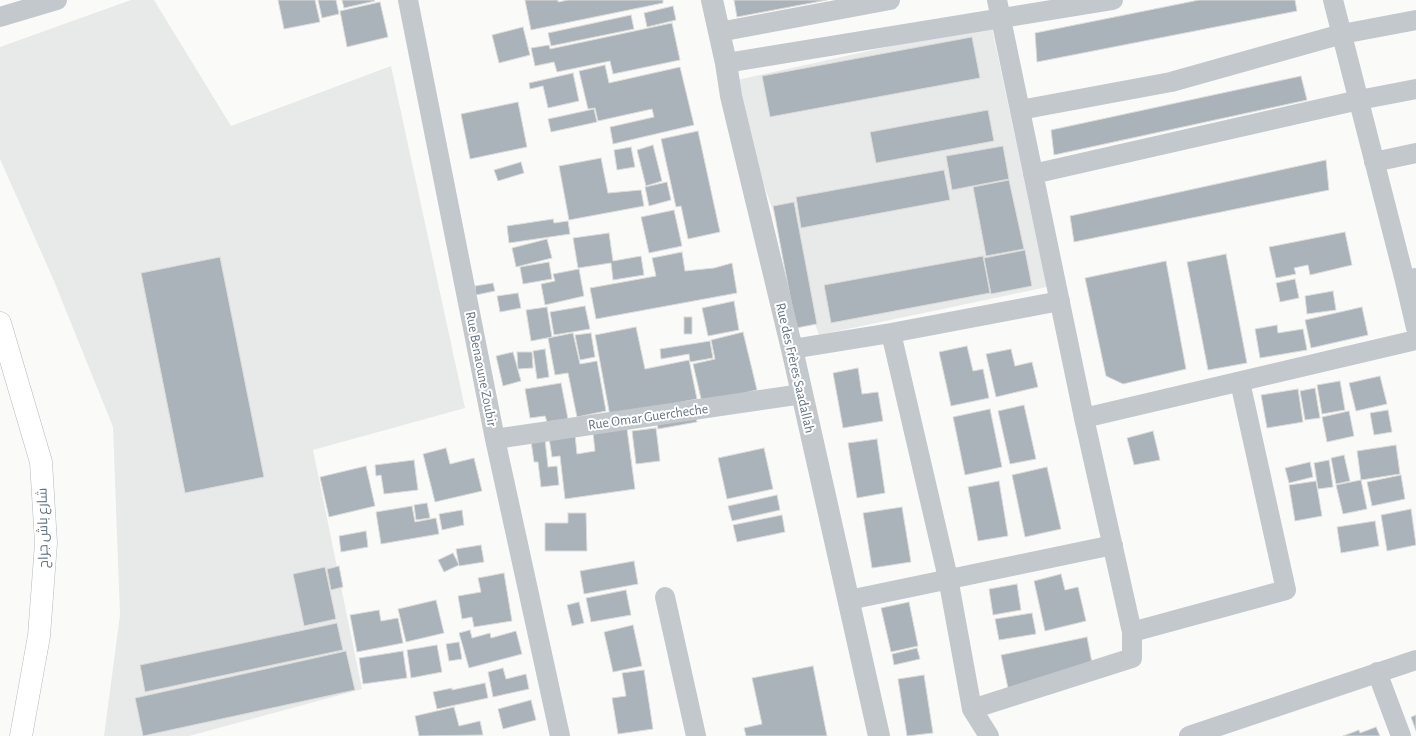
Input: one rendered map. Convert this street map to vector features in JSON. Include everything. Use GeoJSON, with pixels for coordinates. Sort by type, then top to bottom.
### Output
{"type":"FeatureCollection","features":[{"type":"Feature","properties":{"kind":"main road","name":"شارع باش جراح"},"geometry":{"type":"LineString","coordinates":[[0,323],[40,462],[46,543],[39,636],[21,736]]}},
{"type":"Feature","properties":{"kind":"street"},"geometry":{"type":"LineString","coordinates":[[0,17],[57,0]]}},
{"type":"Feature","properties":{"kind":"street","name":"Rue Benaoune Zoubir"},"geometry":{"type":"LineString","coordinates":[[408,0],[494,439],[560,736]]}},
{"type":"Feature","properties":{"kind":"street","name":"Rue des Frères Saadallah"},"geometry":{"type":"LineString","coordinates":[[712,0],[726,63],[730,96],[792,349],[879,736]]}},
{"type":"Feature","properties":{"kind":"street"},"geometry":{"type":"LineString","coordinates":[[719,32],[890,0]]}},
{"type":"Feature","properties":{"kind":"street"},"geometry":{"type":"LineString","coordinates":[[726,63],[999,9],[1113,0]]}},
{"type":"Feature","properties":{"kind":"street"},"geometry":{"type":"LineString","coordinates":[[1333,0],[1374,162],[1411,279],[1416,328]]}},
{"type":"Feature","properties":{"kind":"street"},"geometry":{"type":"LineString","coordinates":[[972,709],[1132,658],[1132,632],[1084,418],[999,9]]}},
{"type":"Feature","properties":{"kind":"street"},"geometry":{"type":"LineString","coordinates":[[1020,110],[1171,82],[1342,34],[1416,20]]}},
{"type":"Feature","properties":{"kind":"street"},"geometry":{"type":"LineString","coordinates":[[1033,174],[1359,100],[1416,89]]}},
{"type":"Feature","properties":{"kind":"street"},"geometry":{"type":"LineString","coordinates":[[1374,162],[1416,153]]}},
{"type":"Feature","properties":{"kind":"street"},"geometry":{"type":"LineString","coordinates":[[792,349],[891,333],[1060,301]]}},
{"type":"Feature","properties":{"kind":"street"},"geometry":{"type":"LineString","coordinates":[[891,333],[948,578],[972,709],[989,736]]}},
{"type":"Feature","properties":{"kind":"street"},"geometry":{"type":"LineString","coordinates":[[1084,418],[1416,340]]}},
{"type":"Feature","properties":{"kind":"street"},"geometry":{"type":"LineString","coordinates":[[1132,632],[1286,590],[1240,382]]}},
{"type":"Feature","properties":{"kind":"street","name":"Rue Omar Guercheche"},"geometry":{"type":"LineString","coordinates":[[494,439],[802,394]]}},
{"type":"Feature","properties":{"kind":"street"},"geometry":{"type":"LineString","coordinates":[[849,600],[948,578],[1113,545]]}},
{"type":"Feature","properties":{"kind":"street"},"geometry":{"type":"LineString","coordinates":[[665,597],[696,736]]}},
{"type":"Feature","properties":{"kind":"street"},"geometry":{"type":"LineString","coordinates":[[1189,736],[1416,660]]}},
{"type":"Feature","properties":{"kind":"street"},"geometry":{"type":"LineString","coordinates":[[1377,672],[1401,736]]}},
{"type":"Feature","properties":{"kind":"shaded area"},"geometry":{"type":"Polygon","coordinates":[[[131,0],[154,0],[231,126],[391,66],[465,408],[313,450],[362,689],[189,736],[104,736],[120,615],[113,427],[54,281],[0,159],[0,47],[131,0]]]}},
{"type":"Feature","properties":{"kind":"shaded area"},"geometry":{"type":"Polygon","coordinates":[[[991,24],[1047,287],[819,335],[731,96],[728,82],[991,24]]]}},
{"type":"Feature","properties":{"kind":"building"},"geometry":{"type":"Polygon","coordinates":[[[278,0],[315,0],[320,22],[284,29],[278,0]]]}},
{"type":"Feature","properties":{"kind":"building"},"geometry":{"type":"Polygon","coordinates":[[[318,0],[336,0],[339,14],[322,18],[318,0]]]}},
{"type":"Feature","properties":{"kind":"building"},"geometry":{"type":"Polygon","coordinates":[[[342,0],[374,0],[375,1],[344,8],[342,0]]]}},
{"type":"Feature","properties":{"kind":"building"},"geometry":{"type":"Polygon","coordinates":[[[525,0],[558,0],[558,2],[568,0],[663,0],[663,3],[531,30],[525,0]]]}},
{"type":"Feature","properties":{"kind":"building"},"geometry":{"type":"Polygon","coordinates":[[[734,0],[827,0],[737,17],[734,0]]]}},
{"type":"Feature","properties":{"kind":"building"},"geometry":{"type":"Polygon","coordinates":[[[1199,0],[1295,0],[1297,11],[1037,62],[1035,33],[1199,0]]]}},
{"type":"Feature","properties":{"kind":"building"},"geometry":{"type":"Polygon","coordinates":[[[380,2],[388,37],[347,47],[340,11],[380,2]]]}},
{"type":"Feature","properties":{"kind":"building"},"geometry":{"type":"Polygon","coordinates":[[[673,6],[676,20],[647,27],[644,13],[673,6]]]}},
{"type":"Feature","properties":{"kind":"building"},"geometry":{"type":"Polygon","coordinates":[[[631,15],[634,29],[551,46],[548,33],[631,15]]]}},
{"type":"Feature","properties":{"kind":"building"},"geometry":{"type":"Polygon","coordinates":[[[672,23],[680,60],[613,74],[610,61],[557,72],[554,62],[535,66],[531,48],[549,45],[550,49],[672,23]]]}},
{"type":"Feature","properties":{"kind":"building"},"geometry":{"type":"Polygon","coordinates":[[[523,27],[530,55],[499,63],[492,35],[523,27]]]}},
{"type":"Feature","properties":{"kind":"building"},"geometry":{"type":"Polygon","coordinates":[[[972,37],[980,78],[770,117],[762,76],[972,37]]]}},
{"type":"Feature","properties":{"kind":"building"},"geometry":{"type":"Polygon","coordinates":[[[605,65],[609,83],[680,67],[694,125],[613,144],[610,127],[654,117],[652,109],[598,121],[595,108],[588,109],[579,71],[605,65]]]}},
{"type":"Feature","properties":{"kind":"building"},"geometry":{"type":"Polygon","coordinates":[[[573,73],[579,101],[548,108],[543,86],[530,89],[529,83],[573,73]]]}},
{"type":"Feature","properties":{"kind":"building"},"geometry":{"type":"Polygon","coordinates":[[[1301,76],[1307,100],[1054,155],[1051,130],[1301,76]]]}},
{"type":"Feature","properties":{"kind":"building"},"geometry":{"type":"Polygon","coordinates":[[[518,102],[527,147],[470,159],[461,114],[518,102]]]}},
{"type":"Feature","properties":{"kind":"building"},"geometry":{"type":"Polygon","coordinates":[[[594,109],[597,122],[551,132],[548,119],[594,109]]]}},
{"type":"Feature","properties":{"kind":"building"},"geometry":{"type":"Polygon","coordinates":[[[988,110],[994,141],[876,163],[870,132],[988,110]]]}},
{"type":"Feature","properties":{"kind":"building"},"geometry":{"type":"Polygon","coordinates":[[[698,131],[720,232],[688,239],[681,206],[676,207],[661,139],[698,131]]]}},
{"type":"Feature","properties":{"kind":"building"},"geometry":{"type":"Polygon","coordinates":[[[653,145],[662,181],[646,186],[637,150],[653,145]]]}},
{"type":"Feature","properties":{"kind":"building"},"geometry":{"type":"Polygon","coordinates":[[[1003,146],[1009,179],[952,190],[946,156],[1003,146]]]}},
{"type":"Feature","properties":{"kind":"building"},"geometry":{"type":"Polygon","coordinates":[[[631,147],[635,167],[617,170],[614,150],[631,147]]]}},
{"type":"Feature","properties":{"kind":"building"},"geometry":{"type":"Polygon","coordinates":[[[601,158],[608,193],[641,190],[644,206],[569,220],[559,166],[601,158]]]}},
{"type":"Feature","properties":{"kind":"building"},"geometry":{"type":"Polygon","coordinates":[[[1326,160],[1329,190],[1074,242],[1070,216],[1326,160]]]}},
{"type":"Feature","properties":{"kind":"building"},"geometry":{"type":"Polygon","coordinates":[[[521,162],[524,173],[498,181],[494,170],[521,162]]]}},
{"type":"Feature","properties":{"kind":"building"},"geometry":{"type":"Polygon","coordinates":[[[944,170],[950,200],[801,228],[796,197],[944,170]]]}},
{"type":"Feature","properties":{"kind":"building"},"geometry":{"type":"Polygon","coordinates":[[[1009,180],[1024,249],[986,256],[973,187],[1009,180]]]}},
{"type":"Feature","properties":{"kind":"building"},"geometry":{"type":"Polygon","coordinates":[[[667,182],[671,200],[649,206],[645,187],[667,182]]]}},
{"type":"Feature","properties":{"kind":"building"},"geometry":{"type":"Polygon","coordinates":[[[794,202],[817,324],[796,328],[773,206],[794,202]]]}},
{"type":"Feature","properties":{"kind":"building"},"geometry":{"type":"Polygon","coordinates":[[[674,210],[682,246],[649,253],[641,217],[674,210]]]}},
{"type":"Feature","properties":{"kind":"building"},"geometry":{"type":"Polygon","coordinates":[[[553,219],[554,223],[568,221],[570,234],[509,243],[507,226],[553,219]]]}},
{"type":"Feature","properties":{"kind":"building"},"geometry":{"type":"Polygon","coordinates":[[[1345,232],[1352,265],[1310,275],[1308,265],[1294,268],[1296,274],[1276,278],[1269,247],[1345,232]]]}},
{"type":"Feature","properties":{"kind":"building"},"geometry":{"type":"Polygon","coordinates":[[[609,233],[613,261],[641,256],[644,275],[613,280],[611,263],[578,268],[573,238],[609,233]]]}},
{"type":"Feature","properties":{"kind":"building"},"geometry":{"type":"Polygon","coordinates":[[[547,239],[552,258],[516,267],[512,248],[547,239]]]}},
{"type":"Feature","properties":{"kind":"building"},"geometry":{"type":"Polygon","coordinates":[[[1025,250],[1032,286],[991,294],[984,258],[1025,250]]]}},
{"type":"Feature","properties":{"kind":"building"},"geometry":{"type":"Polygon","coordinates":[[[682,252],[685,271],[714,268],[732,263],[737,293],[596,319],[590,288],[656,276],[652,258],[682,252]]]}},
{"type":"Feature","properties":{"kind":"building"},"geometry":{"type":"Polygon","coordinates":[[[1226,254],[1247,363],[1208,370],[1187,262],[1226,254]]]}},
{"type":"Feature","properties":{"kind":"building"},"geometry":{"type":"Polygon","coordinates":[[[983,256],[990,293],[831,323],[824,285],[983,256]]]}},
{"type":"Feature","properties":{"kind":"building"},"geometry":{"type":"Polygon","coordinates":[[[220,257],[264,477],[185,493],[141,273],[220,257]]]}},
{"type":"Feature","properties":{"kind":"building"},"geometry":{"type":"Polygon","coordinates":[[[1166,261],[1186,369],[1123,384],[1106,376],[1085,278],[1166,261]]]}},
{"type":"Feature","properties":{"kind":"building"},"geometry":{"type":"Polygon","coordinates":[[[549,262],[552,279],[523,284],[520,267],[549,262]]]}},
{"type":"Feature","properties":{"kind":"building"},"geometry":{"type":"Polygon","coordinates":[[[579,269],[584,296],[545,305],[541,284],[555,281],[553,274],[579,269]]]}},
{"type":"Feature","properties":{"kind":"building"},"geometry":{"type":"Polygon","coordinates":[[[1295,279],[1299,298],[1280,302],[1276,283],[1295,279]]]}},
{"type":"Feature","properties":{"kind":"building"},"geometry":{"type":"Polygon","coordinates":[[[493,283],[495,291],[476,295],[475,286],[493,283]]]}},
{"type":"Feature","properties":{"kind":"building"},"geometry":{"type":"Polygon","coordinates":[[[1333,291],[1336,310],[1307,314],[1305,296],[1333,291]]]}},
{"type":"Feature","properties":{"kind":"building"},"geometry":{"type":"Polygon","coordinates":[[[518,293],[521,308],[500,312],[497,296],[518,293]]]}},
{"type":"Feature","properties":{"kind":"building"},"geometry":{"type":"Polygon","coordinates":[[[734,301],[739,330],[708,336],[702,308],[734,301]]]}},
{"type":"Feature","properties":{"kind":"building"},"geometry":{"type":"Polygon","coordinates":[[[585,306],[590,329],[554,335],[550,312],[585,306]]]}},
{"type":"Feature","properties":{"kind":"building"},"geometry":{"type":"Polygon","coordinates":[[[547,307],[552,337],[531,341],[526,310],[547,307]]]}},
{"type":"Feature","properties":{"kind":"building"},"geometry":{"type":"Polygon","coordinates":[[[1362,307],[1368,335],[1311,348],[1305,320],[1362,307]]]}},
{"type":"Feature","properties":{"kind":"building"},"geometry":{"type":"Polygon","coordinates":[[[684,317],[692,317],[692,334],[684,334],[684,317]]]}},
{"type":"Feature","properties":{"kind":"building"},"geometry":{"type":"Polygon","coordinates":[[[1277,325],[1278,333],[1303,329],[1307,350],[1260,358],[1255,329],[1277,325]]]}},
{"type":"Feature","properties":{"kind":"building"},"geometry":{"type":"Polygon","coordinates":[[[636,327],[645,369],[689,360],[697,399],[610,416],[595,335],[636,327]]]}},
{"type":"Feature","properties":{"kind":"building"},"geometry":{"type":"Polygon","coordinates":[[[743,332],[757,390],[702,403],[693,364],[715,359],[711,340],[743,332]]]}},
{"type":"Feature","properties":{"kind":"building"},"geometry":{"type":"Polygon","coordinates":[[[573,333],[580,364],[597,361],[606,411],[577,417],[568,373],[555,375],[548,338],[573,333]]]}},
{"type":"Feature","properties":{"kind":"building"},"geometry":{"type":"Polygon","coordinates":[[[591,333],[595,357],[580,360],[575,335],[591,333]]]}},
{"type":"Feature","properties":{"kind":"building"},"geometry":{"type":"Polygon","coordinates":[[[710,341],[713,358],[690,362],[689,354],[661,359],[660,349],[710,341]]]}},
{"type":"Feature","properties":{"kind":"building"},"geometry":{"type":"Polygon","coordinates":[[[967,346],[973,371],[983,369],[989,398],[951,406],[939,352],[967,346]]]}},
{"type":"Feature","properties":{"kind":"building"},"geometry":{"type":"Polygon","coordinates":[[[545,349],[549,377],[537,379],[533,351],[545,349]]]}},
{"type":"Feature","properties":{"kind":"building"},"geometry":{"type":"Polygon","coordinates":[[[1011,349],[1015,366],[1032,362],[1038,387],[996,397],[986,354],[1011,349]]]}},
{"type":"Feature","properties":{"kind":"building"},"geometry":{"type":"Polygon","coordinates":[[[513,352],[521,381],[503,386],[496,356],[513,352]]]}},
{"type":"Feature","properties":{"kind":"building"},"geometry":{"type":"Polygon","coordinates":[[[517,352],[532,352],[533,368],[518,369],[517,352]]]}},
{"type":"Feature","properties":{"kind":"building"},"geometry":{"type":"Polygon","coordinates":[[[858,368],[862,394],[878,392],[883,421],[843,428],[833,373],[858,368]]]}},
{"type":"Feature","properties":{"kind":"building"},"geometry":{"type":"Polygon","coordinates":[[[1380,376],[1387,404],[1356,411],[1349,383],[1380,376]]]}},
{"type":"Feature","properties":{"kind":"building"},"geometry":{"type":"Polygon","coordinates":[[[1340,381],[1345,410],[1322,414],[1317,385],[1340,381]]]}},
{"type":"Feature","properties":{"kind":"building"},"geometry":{"type":"Polygon","coordinates":[[[561,383],[568,419],[547,422],[545,416],[530,418],[525,389],[561,383]]]}},
{"type":"Feature","properties":{"kind":"building"},"geometry":{"type":"Polygon","coordinates":[[[1315,388],[1320,418],[1305,420],[1300,391],[1315,388]]]}},
{"type":"Feature","properties":{"kind":"building"},"geometry":{"type":"Polygon","coordinates":[[[1298,389],[1303,422],[1267,428],[1261,395],[1298,389]]]}},
{"type":"Feature","properties":{"kind":"building"},"geometry":{"type":"Polygon","coordinates":[[[1024,405],[1036,459],[1010,464],[998,411],[1024,405]]]}},
{"type":"Feature","properties":{"kind":"building"},"geometry":{"type":"Polygon","coordinates":[[[990,409],[1002,467],[965,475],[953,417],[990,409]]]}},
{"type":"Feature","properties":{"kind":"building"},"geometry":{"type":"Polygon","coordinates":[[[1388,410],[1392,432],[1374,435],[1370,413],[1388,410]]]}},
{"type":"Feature","properties":{"kind":"building"},"geometry":{"type":"Polygon","coordinates":[[[694,411],[697,422],[658,429],[656,417],[694,411]]]}},
{"type":"Feature","properties":{"kind":"building"},"geometry":{"type":"Polygon","coordinates":[[[1349,411],[1354,436],[1327,442],[1322,417],[1349,411]]]}},
{"type":"Feature","properties":{"kind":"building"},"geometry":{"type":"Polygon","coordinates":[[[656,428],[660,461],[636,464],[632,431],[656,428]]]}},
{"type":"Feature","properties":{"kind":"building"},"geometry":{"type":"Polygon","coordinates":[[[627,429],[635,489],[565,499],[560,456],[552,457],[549,438],[575,435],[577,454],[595,451],[593,433],[627,429]]]}},
{"type":"Feature","properties":{"kind":"building"},"geometry":{"type":"Polygon","coordinates":[[[1153,431],[1160,460],[1134,465],[1127,438],[1153,431]]]}},
{"type":"Feature","properties":{"kind":"building"},"geometry":{"type":"Polygon","coordinates":[[[545,439],[548,467],[557,466],[559,485],[541,487],[538,462],[534,462],[531,441],[545,439]]]}},
{"type":"Feature","properties":{"kind":"building"},"geometry":{"type":"Polygon","coordinates":[[[877,439],[885,493],[857,498],[848,443],[877,439]]]}},
{"type":"Feature","properties":{"kind":"building"},"geometry":{"type":"Polygon","coordinates":[[[1396,445],[1400,474],[1361,480],[1357,451],[1396,445]]]}},
{"type":"Feature","properties":{"kind":"building"},"geometry":{"type":"Polygon","coordinates":[[[446,448],[450,464],[474,458],[482,491],[435,502],[423,454],[446,448]]]}},
{"type":"Feature","properties":{"kind":"building"},"geometry":{"type":"Polygon","coordinates":[[[764,448],[773,489],[727,499],[718,458],[764,448]]]}},
{"type":"Feature","properties":{"kind":"building"},"geometry":{"type":"Polygon","coordinates":[[[1344,455],[1350,481],[1336,484],[1331,458],[1344,455]]]}},
{"type":"Feature","properties":{"kind":"building"},"geometry":{"type":"Polygon","coordinates":[[[414,460],[418,490],[384,494],[381,475],[376,476],[375,465],[414,460]]]}},
{"type":"Feature","properties":{"kind":"building"},"geometry":{"type":"Polygon","coordinates":[[[1329,460],[1333,487],[1318,489],[1314,463],[1329,460]]]}},
{"type":"Feature","properties":{"kind":"building"},"geometry":{"type":"Polygon","coordinates":[[[1310,462],[1313,477],[1289,483],[1285,468],[1310,462]]]}},
{"type":"Feature","properties":{"kind":"building"},"geometry":{"type":"Polygon","coordinates":[[[366,466],[375,506],[329,517],[320,477],[366,466]]]}},
{"type":"Feature","properties":{"kind":"building"},"geometry":{"type":"Polygon","coordinates":[[[1047,467],[1061,529],[1025,537],[1012,475],[1047,467]]]}},
{"type":"Feature","properties":{"kind":"building"},"geometry":{"type":"Polygon","coordinates":[[[1401,475],[1405,499],[1372,506],[1367,482],[1401,475]]]}},
{"type":"Feature","properties":{"kind":"building"},"geometry":{"type":"Polygon","coordinates":[[[1361,480],[1367,509],[1343,514],[1336,485],[1361,480]]]}},
{"type":"Feature","properties":{"kind":"building"},"geometry":{"type":"Polygon","coordinates":[[[999,481],[1008,536],[978,541],[968,487],[999,481]]]}},
{"type":"Feature","properties":{"kind":"building"},"geometry":{"type":"Polygon","coordinates":[[[1316,481],[1322,516],[1295,521],[1289,485],[1316,481]]]}},
{"type":"Feature","properties":{"kind":"building"},"geometry":{"type":"Polygon","coordinates":[[[777,495],[780,510],[732,521],[728,506],[777,495]]]}},
{"type":"Feature","properties":{"kind":"building"},"geometry":{"type":"Polygon","coordinates":[[[427,503],[430,518],[416,520],[414,505],[427,503]]]}},
{"type":"Feature","properties":{"kind":"building"},"geometry":{"type":"Polygon","coordinates":[[[412,506],[415,522],[436,518],[439,534],[381,544],[376,512],[412,506]]]}},
{"type":"Feature","properties":{"kind":"building"},"geometry":{"type":"Polygon","coordinates":[[[902,507],[911,562],[872,568],[863,513],[902,507]]]}},
{"type":"Feature","properties":{"kind":"building"},"geometry":{"type":"Polygon","coordinates":[[[1411,509],[1416,545],[1387,551],[1381,515],[1411,509]]]}},
{"type":"Feature","properties":{"kind":"building"},"geometry":{"type":"Polygon","coordinates":[[[462,510],[464,525],[442,530],[439,514],[462,510]]]}},
{"type":"Feature","properties":{"kind":"building"},"geometry":{"type":"Polygon","coordinates":[[[568,513],[586,513],[587,551],[545,551],[545,523],[568,523],[568,513]]]}},
{"type":"Feature","properties":{"kind":"building"},"geometry":{"type":"Polygon","coordinates":[[[782,515],[785,532],[737,542],[733,525],[782,515]]]}},
{"type":"Feature","properties":{"kind":"building"},"geometry":{"type":"Polygon","coordinates":[[[1375,521],[1379,546],[1341,553],[1337,527],[1375,521]]]}},
{"type":"Feature","properties":{"kind":"building"},"geometry":{"type":"Polygon","coordinates":[[[366,531],[368,547],[341,552],[339,536],[366,531]]]}},
{"type":"Feature","properties":{"kind":"building"},"geometry":{"type":"Polygon","coordinates":[[[481,545],[484,562],[459,566],[456,549],[481,545]]]}},
{"type":"Feature","properties":{"kind":"building"},"geometry":{"type":"Polygon","coordinates":[[[453,553],[459,565],[444,572],[438,560],[453,553]]]}},
{"type":"Feature","properties":{"kind":"building"},"geometry":{"type":"Polygon","coordinates":[[[634,561],[638,584],[584,594],[580,571],[634,561]]]}},
{"type":"Feature","properties":{"kind":"building"},"geometry":{"type":"Polygon","coordinates":[[[339,566],[343,587],[331,590],[327,569],[339,566]]]}},
{"type":"Feature","properties":{"kind":"building"},"geometry":{"type":"Polygon","coordinates":[[[325,567],[336,619],[304,626],[293,574],[325,567]]]}},
{"type":"Feature","properties":{"kind":"building"},"geometry":{"type":"Polygon","coordinates":[[[504,573],[512,621],[474,627],[472,617],[462,619],[458,596],[481,592],[478,578],[504,573]]]}},
{"type":"Feature","properties":{"kind":"building"},"geometry":{"type":"Polygon","coordinates":[[[1061,574],[1065,590],[1078,587],[1086,621],[1045,631],[1034,581],[1061,574]]]}},
{"type":"Feature","properties":{"kind":"building"},"geometry":{"type":"Polygon","coordinates":[[[1017,584],[1021,610],[993,615],[989,589],[1017,584]]]}},
{"type":"Feature","properties":{"kind":"building"},"geometry":{"type":"Polygon","coordinates":[[[626,590],[631,615],[591,622],[586,598],[626,590]]]}},
{"type":"Feature","properties":{"kind":"building"},"geometry":{"type":"Polygon","coordinates":[[[436,600],[444,633],[406,642],[398,609],[436,600]]]}},
{"type":"Feature","properties":{"kind":"building"},"geometry":{"type":"Polygon","coordinates":[[[579,602],[584,623],[572,626],[567,605],[579,602]]]}},
{"type":"Feature","properties":{"kind":"building"},"geometry":{"type":"Polygon","coordinates":[[[909,602],[918,646],[891,652],[881,608],[909,602]]]}},
{"type":"Feature","properties":{"kind":"building"},"geometry":{"type":"Polygon","coordinates":[[[379,610],[381,621],[398,618],[403,643],[357,652],[350,615],[379,610]]]}},
{"type":"Feature","properties":{"kind":"building"},"geometry":{"type":"Polygon","coordinates":[[[1032,613],[1036,634],[999,640],[995,619],[1032,613]]]}},
{"type":"Feature","properties":{"kind":"building"},"geometry":{"type":"Polygon","coordinates":[[[337,623],[343,650],[145,692],[140,665],[337,623]]]}},
{"type":"Feature","properties":{"kind":"building"},"geometry":{"type":"Polygon","coordinates":[[[633,625],[642,666],[613,672],[604,632],[633,625]]]}},
{"type":"Feature","properties":{"kind":"building"},"geometry":{"type":"Polygon","coordinates":[[[470,630],[472,638],[490,633],[491,638],[516,631],[522,654],[469,668],[459,633],[470,630]]]}},
{"type":"Feature","properties":{"kind":"building"},"geometry":{"type":"Polygon","coordinates":[[[1087,637],[1093,668],[1008,688],[1001,655],[1087,637]]]}},
{"type":"Feature","properties":{"kind":"building"},"geometry":{"type":"Polygon","coordinates":[[[459,642],[462,659],[449,661],[446,644],[459,642]]]}},
{"type":"Feature","properties":{"kind":"building"},"geometry":{"type":"Polygon","coordinates":[[[437,645],[442,672],[411,678],[407,650],[437,645]]]}},
{"type":"Feature","properties":{"kind":"building"},"geometry":{"type":"Polygon","coordinates":[[[917,648],[920,659],[894,665],[892,654],[917,648]]]}},
{"type":"Feature","properties":{"kind":"building"},"geometry":{"type":"Polygon","coordinates":[[[346,651],[355,690],[143,736],[135,698],[346,651]]]}},
{"type":"Feature","properties":{"kind":"building"},"geometry":{"type":"Polygon","coordinates":[[[403,651],[407,678],[363,684],[359,658],[403,651]]]}},
{"type":"Feature","properties":{"kind":"building"},"geometry":{"type":"Polygon","coordinates":[[[813,666],[827,736],[746,736],[744,728],[762,724],[752,678],[813,666]]]}},
{"type":"Feature","properties":{"kind":"building"},"geometry":{"type":"Polygon","coordinates":[[[503,668],[506,679],[526,674],[529,689],[493,697],[488,672],[503,668]]]}},
{"type":"Feature","properties":{"kind":"building"},"geometry":{"type":"Polygon","coordinates":[[[644,670],[653,729],[618,734],[612,698],[626,696],[622,673],[644,670]]]}},
{"type":"Feature","properties":{"kind":"building"},"geometry":{"type":"Polygon","coordinates":[[[924,675],[933,733],[907,736],[898,679],[924,675]]]}},
{"type":"Feature","properties":{"kind":"building"},"geometry":{"type":"Polygon","coordinates":[[[485,683],[488,698],[437,709],[433,692],[452,688],[452,690],[485,683]]]}},
{"type":"Feature","properties":{"kind":"building"},"geometry":{"type":"Polygon","coordinates":[[[531,700],[536,720],[503,729],[498,709],[531,700]]]}},
{"type":"Feature","properties":{"kind":"building"},"geometry":{"type":"Polygon","coordinates":[[[454,707],[459,726],[480,721],[483,735],[419,736],[415,716],[454,707]]]}},
{"type":"Feature","properties":{"kind":"building"},"geometry":{"type":"Polygon","coordinates":[[[1416,715],[1416,731],[1411,717],[1416,715]]]}},
{"type":"Feature","properties":{"kind":"building"},"geometry":{"type":"Polygon","coordinates":[[[1376,727],[1380,736],[1343,736],[1359,730],[1360,733],[1376,727]]]}}]}
